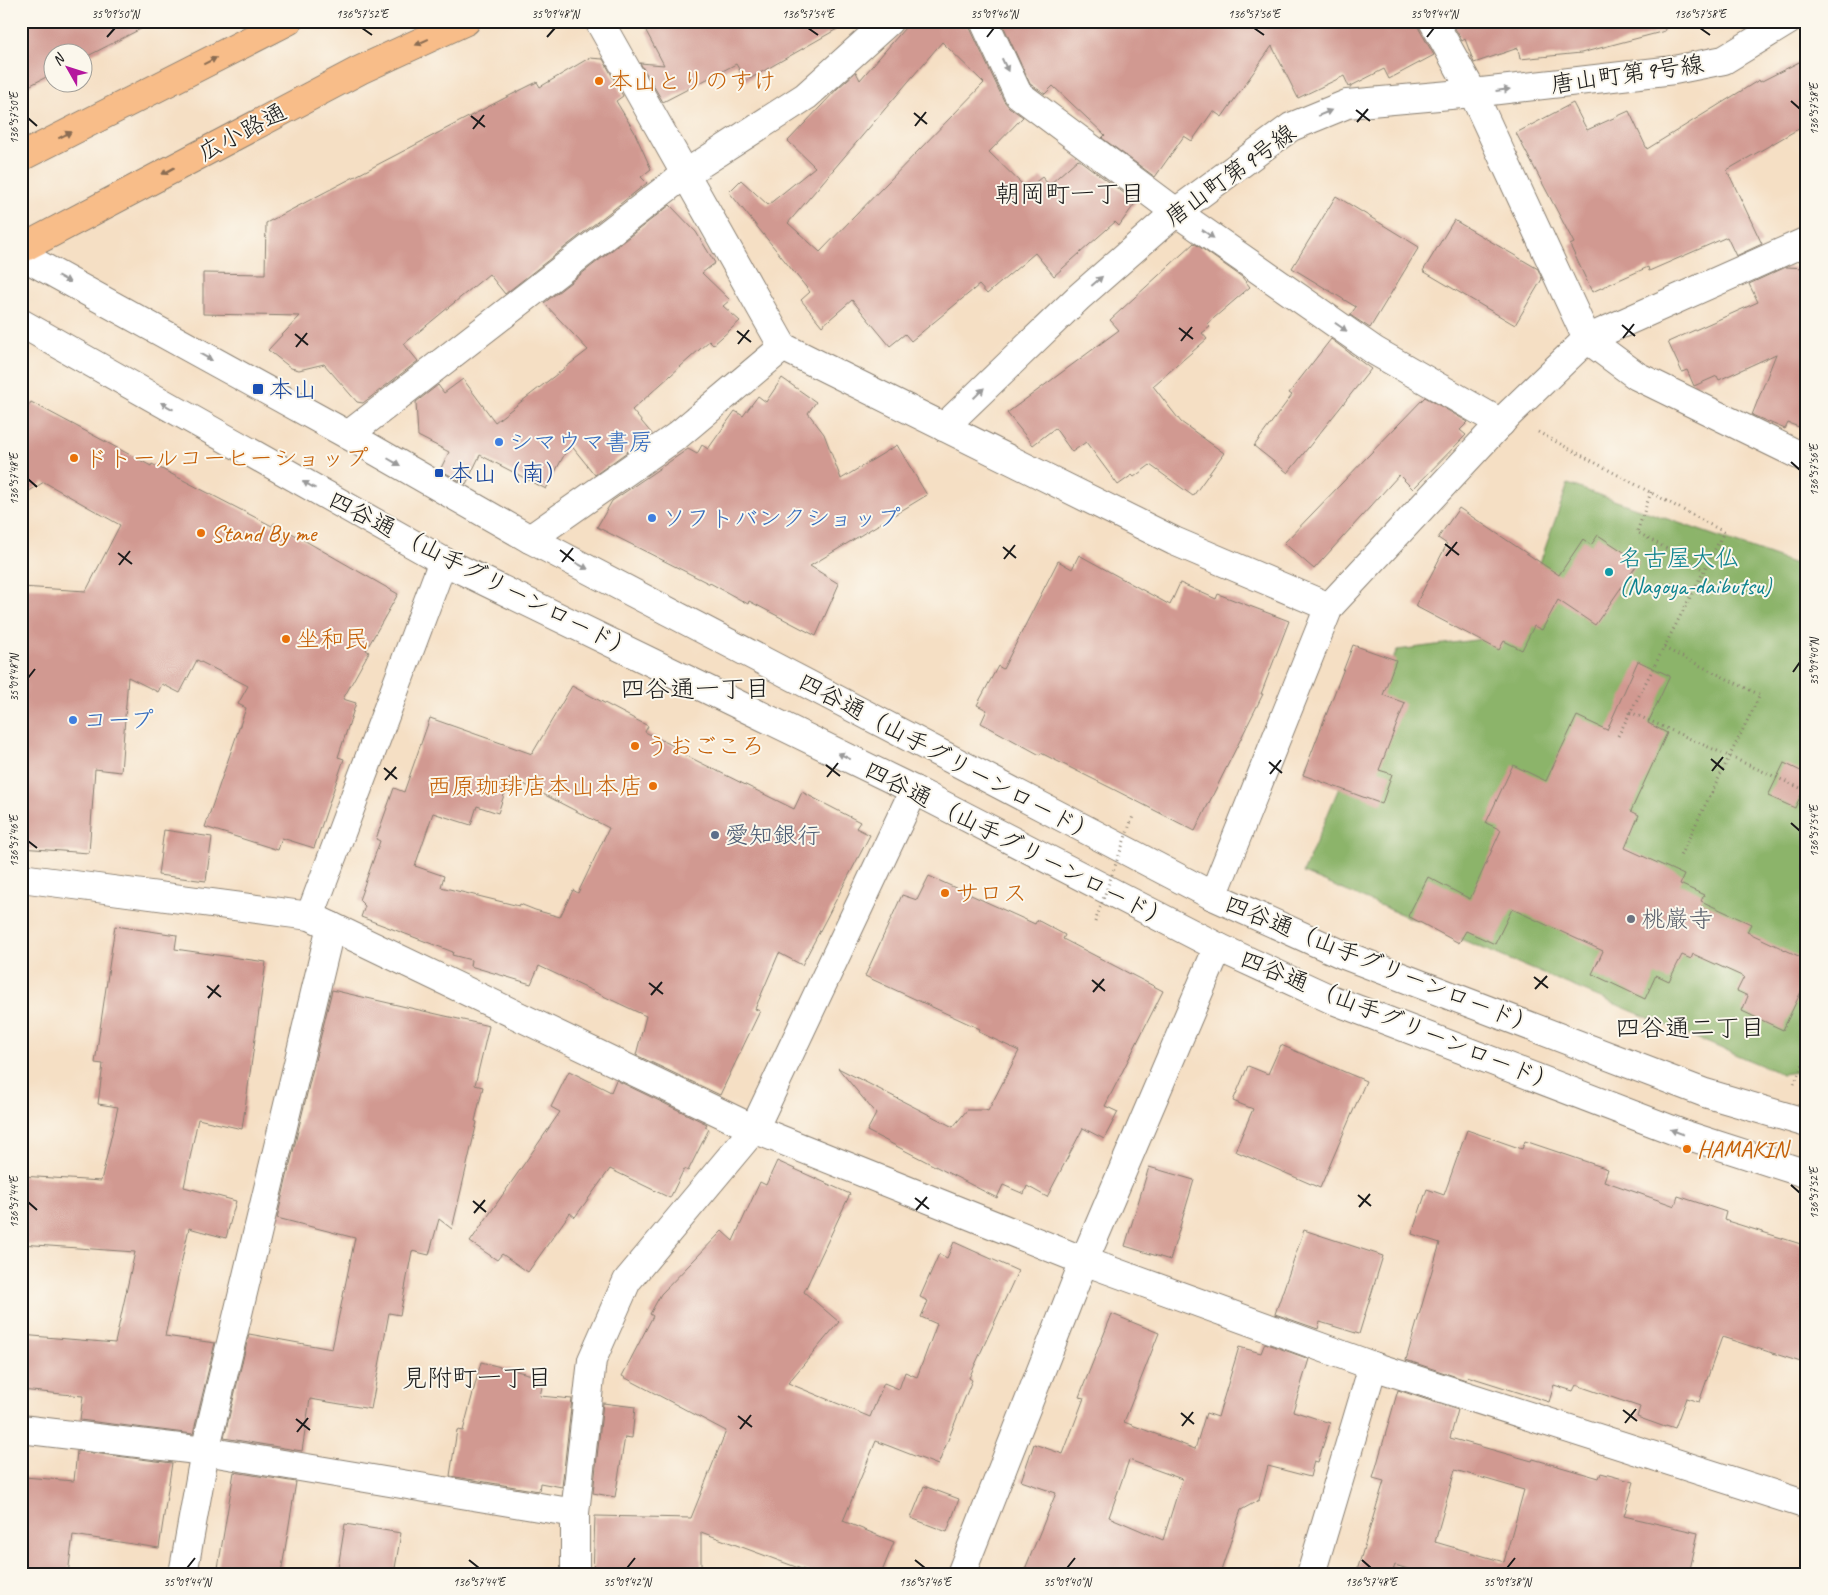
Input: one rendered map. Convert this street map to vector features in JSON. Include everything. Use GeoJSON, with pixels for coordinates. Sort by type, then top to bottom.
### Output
{"type":"FeatureCollection","features":[{"type":"Feature","properties":{"kind":"main road"},"geometry":{"type":"LineString","coordinates":[[21,157],[288,21]]}},
{"type":"Feature","properties":{"kind":"main road","name":"広小路通"},"geometry":{"type":"LineString","coordinates":[[21,249],[360,70],[466,21]]}},
{"type":"Feature","properties":{"kind":"street"},"geometry":{"type":"LineString","coordinates":[[599,21],[783,347],[1174,542],[1329,607]]}},
{"type":"Feature","properties":{"kind":"street"},"geometry":{"type":"LineString","coordinates":[[348,435],[685,174],[806,96],[889,21]]}},
{"type":"Feature","properties":{"kind":"street"},"geometry":{"type":"LineString","coordinates":[[984,21],[1018,94],[1176,212],[1375,351],[1504,419]]}},
{"type":"Feature","properties":{"kind":"street"},"geometry":{"type":"LineString","coordinates":[[1433,21],[1473,93],[1587,339],[1637,376],[1807,459]]}},
{"type":"Feature","properties":{"kind":"street","name":"唐山町第9号線"},"geometry":{"type":"LineString","coordinates":[[944,427],[1080,297],[1176,212],[1291,127],[1347,104],[1473,93],[1674,70],[1724,60],[1788,21]]}},
{"type":"Feature","properties":{"kind":"street"},"geometry":{"type":"LineString","coordinates":[[1213,896],[1329,607],[1504,419],[1587,339],[1807,241]]}},
{"type":"Feature","properties":{"kind":"street","name":"四谷通（山手グリーンロード）"},"geometry":{"type":"LineString","coordinates":[[21,255],[348,435],[530,539],[1213,896],[1344,956],[1705,1093],[1807,1123]]}},
{"type":"Feature","properties":{"kind":"street","name":"四谷通 （山手グリーンロード）"},"geometry":{"type":"LineString","coordinates":[[21,323],[443,561],[914,790],[1218,946],[1342,1003],[1683,1134],[1807,1174]]}},
{"type":"Feature","properties":{"kind":"street"},"geometry":{"type":"LineString","coordinates":[[530,539],[677,436],[783,347]]}},
{"type":"Feature","properties":{"kind":"street"},"geometry":{"type":"LineString","coordinates":[[183,1574],[205,1451],[321,921],[443,561]]}},
{"type":"Feature","properties":{"kind":"street"},"geometry":{"type":"LineString","coordinates":[[575,1574],[574,1513],[592,1360],[628,1281],[754,1129],[914,790]]}},
{"type":"Feature","properties":{"kind":"street"},"geometry":{"type":"LineString","coordinates":[[21,878],[321,921],[754,1129],[1084,1261],[1373,1366],[1807,1505]]}},
{"type":"Feature","properties":{"kind":"street"},"geometry":{"type":"LineString","coordinates":[[961,1574],[1084,1261],[1218,946]]}},
{"type":"Feature","properties":{"kind":"street"},"geometry":{"type":"LineString","coordinates":[[1311,1574],[1373,1366]]}},
{"type":"Feature","properties":{"kind":"street"},"geometry":{"type":"LineString","coordinates":[[21,1429],[205,1451],[574,1513]]}},
{"type":"Feature","properties":{"kind":"path"},"geometry":{"type":"LineString","coordinates":[[1504,419],[1651,492],[1724,532],[1618,736]]}},
{"type":"Feature","properties":{"kind":"path"},"geometry":{"type":"LineString","coordinates":[[1651,492],[1637,532],[1704,570]]}},
{"type":"Feature","properties":{"kind":"path"},"geometry":{"type":"LineString","coordinates":[[1664,648],[1760,695],[1680,856]]}},
{"type":"Feature","properties":{"kind":"path"},"geometry":{"type":"LineString","coordinates":[[1630,712],[1807,791]]}},
{"type":"Feature","properties":{"kind":"path"},"geometry":{"type":"LineString","coordinates":[[1095,922],[1134,816]]}},
{"type":"Feature","properties":{"kind":"green space"},"geometry":{"type":"Polygon","coordinates":[[[1568,484],[1807,568],[1807,1071],[1782,1074],[1303,873],[1397,650],[1514,635],[1568,484]]]}},
{"type":"Feature","properties":{"kind":"building"},"geometry":{"type":"Polygon","coordinates":[[[21,21],[156,21],[92,54],[92,42],[42,42],[42,79],[21,90],[21,21]]]}},
{"type":"Feature","properties":{"kind":"building"},"geometry":{"type":"Polygon","coordinates":[[[666,21],[851,21],[746,81],[736,64],[663,102],[640,63],[664,65],[646,31],[666,21]]]}},
{"type":"Feature","properties":{"kind":"building"},"geometry":{"type":"Polygon","coordinates":[[[911,21],[962,21],[971,30],[1004,101],[1023,117],[989,152],[1027,189],[1042,177],[1049,185],[1078,159],[1136,202],[1119,226],[1115,222],[1054,276],[1035,253],[987,294],[979,285],[911,341],[905,334],[890,346],[852,300],[822,326],[801,300],[810,292],[729,192],[741,180],[768,205],[815,167],[788,141],[838,88],[856,72],[860,80],[911,21]],[[942,42],[788,223],[820,252],[984,83],[942,42]]]}},
{"type":"Feature","properties":{"kind":"building"},"geometry":{"type":"Polygon","coordinates":[[[1001,21],[1417,21],[1419,29],[1434,55],[1389,79],[1384,69],[1349,87],[1344,76],[1298,98],[1272,46],[1222,117],[1213,111],[1192,141],[1184,136],[1155,177],[1102,138],[1105,135],[1053,86],[1045,94],[1030,84],[1001,21]]]}},
{"type":"Feature","properties":{"kind":"building"},"geometry":{"type":"Polygon","coordinates":[[[1451,21],[1664,21],[1665,31],[1581,53],[1520,59],[1518,48],[1474,63],[1465,39],[1462,41],[1451,21]]]}},
{"type":"Feature","properties":{"kind":"building"},"geometry":{"type":"Polygon","coordinates":[[[589,58],[603,59],[623,96],[616,101],[634,131],[651,169],[641,177],[647,183],[505,294],[489,274],[404,344],[418,361],[363,403],[357,402],[324,364],[299,370],[291,368],[268,350],[300,316],[203,314],[203,273],[265,274],[266,223],[537,82],[540,87],[589,58]]]}},
{"type":"Feature","properties":{"kind":"building"},"geometry":{"type":"Polygon","coordinates":[[[1807,58],[1807,124],[1727,170],[1762,244],[1736,256],[1727,237],[1649,271],[1648,267],[1592,292],[1570,245],[1574,243],[1516,133],[1573,103],[1587,130],[1629,111],[1647,149],[1759,80],[1760,82],[1807,58]]]}},
{"type":"Feature","properties":{"kind":"building"},"geometry":{"type":"Polygon","coordinates":[[[1336,196],[1419,247],[1370,328],[1350,315],[1356,307],[1292,268],[1336,196]]]}},
{"type":"Feature","properties":{"kind":"building"},"geometry":{"type":"Polygon","coordinates":[[[670,205],[696,232],[715,263],[702,273],[730,300],[723,306],[740,321],[713,345],[709,341],[632,410],[652,434],[595,475],[570,444],[546,489],[480,455],[466,484],[440,470],[449,452],[418,436],[416,402],[438,385],[444,393],[463,379],[495,422],[588,350],[544,303],[670,205]]]}},
{"type":"Feature","properties":{"kind":"building"},"geometry":{"type":"Polygon","coordinates":[[[1454,220],[1538,269],[1542,279],[1515,325],[1423,271],[1454,220]]]}},
{"type":"Feature","properties":{"kind":"building"},"geometry":{"type":"Polygon","coordinates":[[[1194,243],[1242,277],[1250,287],[1207,324],[1210,327],[1202,333],[1207,339],[1153,386],[1181,422],[1224,453],[1193,496],[1150,465],[1134,477],[1132,475],[1118,485],[1086,442],[1072,452],[1055,428],[1033,445],[1007,413],[1119,330],[1110,320],[1194,243]]]}},
{"type":"Feature","properties":{"kind":"building"},"geometry":{"type":"Polygon","coordinates":[[[1786,267],[1807,268],[1807,430],[1788,423],[1785,429],[1752,415],[1776,354],[1719,380],[1717,376],[1694,386],[1687,370],[1682,372],[1668,342],[1758,302],[1749,284],[1786,267]]]}},
{"type":"Feature","properties":{"kind":"building"},"geometry":{"type":"Polygon","coordinates":[[[1331,339],[1371,369],[1288,473],[1254,446],[1292,395],[1289,393],[1331,339]]]}},
{"type":"Feature","properties":{"kind":"building"},"geometry":{"type":"Polygon","coordinates":[[[782,378],[816,402],[808,413],[824,434],[841,479],[897,445],[927,495],[810,566],[839,584],[816,636],[749,601],[748,604],[597,527],[612,501],[688,449],[697,454],[702,445],[708,449],[735,411],[743,416],[758,396],[766,402],[782,378]]]}},
{"type":"Feature","properties":{"kind":"building"},"geometry":{"type":"Polygon","coordinates":[[[1425,397],[1468,422],[1460,430],[1466,435],[1413,489],[1399,475],[1314,569],[1284,543],[1425,397]]]}},
{"type":"Feature","properties":{"kind":"building"},"geometry":{"type":"Polygon","coordinates":[[[31,402],[151,466],[152,464],[272,526],[274,523],[398,594],[366,650],[369,652],[343,699],[356,703],[338,757],[344,759],[314,848],[282,838],[278,850],[205,827],[246,708],[238,704],[248,686],[197,660],[180,693],[162,684],[158,692],[128,677],[121,772],[95,769],[89,853],[21,848],[21,587],[86,591],[120,525],[44,482],[21,496],[21,418],[31,402]]]}},
{"type":"Feature","properties":{"kind":"building"},"geometry":{"type":"Polygon","coordinates":[[[1459,508],[1559,575],[1583,539],[1591,545],[1598,535],[1639,562],[1595,625],[1558,600],[1542,630],[1534,626],[1522,650],[1504,641],[1499,650],[1415,606],[1447,544],[1438,538],[1459,508]]]}},
{"type":"Feature","properties":{"kind":"building"},"geometry":{"type":"Polygon","coordinates":[[[1079,555],[1170,605],[1180,583],[1216,599],[1218,594],[1289,621],[1261,694],[1263,694],[1195,831],[1041,753],[1040,755],[981,723],[987,710],[977,705],[998,666],[1003,669],[1058,561],[1072,569],[1079,555]]]}},
{"type":"Feature","properties":{"kind":"building"},"geometry":{"type":"Polygon","coordinates":[[[1353,645],[1396,660],[1383,695],[1405,703],[1379,770],[1392,774],[1382,804],[1303,775],[1353,645]]]}},
{"type":"Feature","properties":{"kind":"building"},"geometry":{"type":"Polygon","coordinates":[[[1638,661],[1670,676],[1648,723],[1667,733],[1631,811],[1639,815],[1625,848],[1684,875],[1680,884],[1704,895],[1701,901],[1751,924],[1747,932],[1807,960],[1807,979],[1783,1030],[1742,1011],[1748,996],[1737,991],[1744,977],[1693,954],[1691,959],[1682,955],[1669,981],[1656,975],[1645,999],[1592,974],[1603,951],[1512,909],[1495,944],[1466,931],[1459,943],[1408,916],[1428,877],[1470,899],[1501,830],[1486,823],[1513,765],[1546,781],[1577,716],[1607,730],[1638,661]]]}},
{"type":"Feature","properties":{"kind":"building"},"geometry":{"type":"Polygon","coordinates":[[[572,686],[648,726],[645,732],[680,749],[679,752],[794,809],[802,792],[860,822],[856,828],[870,835],[802,965],[779,953],[755,1009],[760,1011],[720,1095],[636,1055],[646,1016],[539,966],[531,984],[470,966],[471,960],[452,955],[453,952],[361,917],[365,906],[359,900],[380,841],[376,839],[394,788],[404,792],[430,718],[532,754],[572,686]],[[510,777],[498,813],[477,806],[471,825],[433,813],[415,866],[444,876],[441,887],[519,906],[520,904],[560,917],[573,890],[578,893],[609,828],[510,777]]]}},
{"type":"Feature","properties":{"kind":"building"},"geometry":{"type":"Polygon","coordinates":[[[1784,763],[1807,774],[1807,782],[1795,808],[1768,796],[1784,763]]]}},
{"type":"Feature","properties":{"kind":"building"},"geometry":{"type":"Polygon","coordinates":[[[164,830],[212,837],[206,881],[158,875],[164,830]]]}},
{"type":"Feature","properties":{"kind":"building"},"geometry":{"type":"Polygon","coordinates":[[[929,876],[1035,924],[1037,920],[1065,935],[1063,939],[1163,991],[1105,1106],[1118,1112],[1104,1139],[1083,1128],[1047,1197],[1027,1186],[1024,1194],[1003,1185],[997,1198],[867,1131],[876,1114],[838,1068],[953,1127],[967,1110],[988,1111],[1019,1051],[979,1032],[980,1029],[865,976],[902,895],[917,900],[929,876]]]}},
{"type":"Feature","properties":{"kind":"building"},"geometry":{"type":"Polygon","coordinates":[[[115,926],[177,935],[175,949],[266,962],[242,1129],[198,1119],[184,1187],[236,1201],[226,1238],[189,1228],[165,1336],[215,1343],[193,1434],[80,1420],[83,1396],[21,1390],[21,1335],[115,1343],[135,1252],[21,1244],[21,1176],[101,1181],[118,1107],[98,1104],[103,1064],[95,1063],[115,926]]]}},
{"type":"Feature","properties":{"kind":"building"},"geometry":{"type":"Polygon","coordinates":[[[332,990],[489,1026],[475,1085],[483,1087],[475,1121],[477,1122],[452,1229],[439,1219],[429,1255],[412,1251],[400,1315],[389,1313],[371,1409],[310,1399],[302,1451],[224,1438],[249,1334],[332,1349],[355,1238],[277,1218],[332,990]]]}},
{"type":"Feature","properties":{"kind":"building"},"geometry":{"type":"Polygon","coordinates":[[[1281,1045],[1366,1081],[1320,1188],[1235,1151],[1253,1109],[1233,1101],[1248,1066],[1268,1074],[1281,1045]]]}},
{"type":"Feature","properties":{"kind":"building"},"geometry":{"type":"Polygon","coordinates":[[[569,1071],[611,1092],[616,1080],[707,1124],[705,1127],[709,1129],[688,1171],[684,1169],[670,1198],[610,1169],[575,1217],[570,1213],[528,1272],[502,1254],[497,1260],[470,1242],[560,1112],[551,1107],[569,1071]]]}},
{"type":"Feature","properties":{"kind":"building"},"geometry":{"type":"Polygon","coordinates":[[[1467,1130],[1522,1149],[1525,1141],[1608,1169],[1604,1181],[1675,1206],[1678,1196],[1726,1212],[1724,1220],[1807,1246],[1807,1364],[1722,1337],[1699,1402],[1686,1398],[1675,1428],[1666,1425],[1665,1427],[1637,1417],[1640,1407],[1576,1385],[1573,1391],[1554,1385],[1549,1402],[1467,1376],[1466,1380],[1406,1360],[1440,1243],[1412,1234],[1427,1189],[1444,1195],[1467,1130]]]}},
{"type":"Feature","properties":{"kind":"building"},"geometry":{"type":"Polygon","coordinates":[[[777,1161],[850,1194],[804,1292],[839,1322],[788,1383],[870,1417],[884,1383],[899,1389],[905,1372],[917,1377],[937,1324],[921,1317],[928,1301],[920,1297],[939,1254],[947,1258],[954,1242],[1018,1271],[969,1378],[972,1380],[938,1465],[876,1441],[843,1521],[894,1542],[881,1574],[815,1574],[701,1532],[701,1574],[593,1574],[595,1516],[691,1518],[726,1431],[622,1376],[653,1316],[650,1314],[661,1294],[722,1231],[733,1241],[760,1182],[766,1185],[777,1161]]]}},
{"type":"Feature","properties":{"kind":"building"},"geometry":{"type":"Polygon","coordinates":[[[1149,1167],[1194,1180],[1170,1260],[1125,1246],[1149,1167]]]}},
{"type":"Feature","properties":{"kind":"building"},"geometry":{"type":"Polygon","coordinates":[[[1304,1230],[1383,1256],[1359,1334],[1320,1322],[1318,1329],[1275,1314],[1304,1230]]]}},
{"type":"Feature","properties":{"kind":"building"},"geometry":{"type":"Polygon","coordinates":[[[1112,1314],[1159,1333],[1124,1422],[1195,1449],[1206,1413],[1218,1417],[1239,1347],[1261,1353],[1265,1343],[1309,1359],[1293,1411],[1330,1423],[1318,1462],[1314,1461],[1310,1477],[1268,1466],[1259,1500],[1241,1510],[1220,1574],[1023,1574],[1056,1493],[1021,1481],[1034,1444],[1063,1454],[1084,1398],[1079,1397],[1112,1314]],[[1129,1460],[1109,1517],[1163,1540],[1182,1479],[1129,1460]]]}},
{"type":"Feature","properties":{"kind":"building"},"geometry":{"type":"Polygon","coordinates":[[[481,1362],[544,1378],[540,1396],[572,1399],[562,1487],[540,1483],[539,1491],[450,1476],[457,1430],[463,1431],[481,1362]]]}},
{"type":"Feature","properties":{"kind":"building"},"geometry":{"type":"Polygon","coordinates":[[[1398,1390],[1458,1410],[1450,1438],[1599,1478],[1601,1473],[1634,1482],[1624,1516],[1698,1533],[1689,1574],[1423,1574],[1395,1565],[1392,1574],[1356,1574],[1384,1481],[1373,1478],[1398,1390]],[[1455,1470],[1435,1542],[1504,1562],[1524,1490],[1455,1470]]]}},
{"type":"Feature","properties":{"kind":"building"},"geometry":{"type":"Polygon","coordinates":[[[603,1403],[635,1407],[632,1438],[625,1437],[615,1497],[593,1493],[603,1403]]]}},
{"type":"Feature","properties":{"kind":"building"},"geometry":{"type":"Polygon","coordinates":[[[77,1451],[172,1463],[159,1548],[73,1535],[68,1574],[21,1574],[25,1530],[21,1529],[24,1477],[74,1481],[77,1451]]]}},
{"type":"Feature","properties":{"kind":"building"},"geometry":{"type":"Polygon","coordinates":[[[234,1472],[296,1482],[281,1574],[217,1574],[234,1472]]]}},
{"type":"Feature","properties":{"kind":"building"},"geometry":{"type":"Polygon","coordinates":[[[924,1486],[959,1499],[947,1532],[911,1518],[924,1486]]]}},
{"type":"Feature","properties":{"kind":"building"},"geometry":{"type":"Polygon","coordinates":[[[345,1524],[401,1533],[394,1574],[337,1574],[345,1524]]]}},
{"type":"Feature","properties":{"kind":"place","name":"本山とりのすけ"},"geometry":{"type":"Point","coordinates":[599,81]}},
{"type":"Feature","properties":{"kind":"place","name":"本山"},"geometry":{"type":"Point","coordinates":[258,389]}},
{"type":"Feature","properties":{"kind":"place","name":"シマウマ書房"},"geometry":{"type":"Point","coordinates":[499,442]}},
{"type":"Feature","properties":{"kind":"place","name":"ドトールコーヒーショップ"},"geometry":{"type":"Point","coordinates":[74,458]}},
{"type":"Feature","properties":{"kind":"place","name":"本山（南）"},"geometry":{"type":"Point","coordinates":[439,473]}},
{"type":"Feature","properties":{"kind":"place","name":"ソフトバンクショップ"},"geometry":{"type":"Point","coordinates":[652,518]}},
{"type":"Feature","properties":{"kind":"place","name":"Stand By me"},"geometry":{"type":"Point","coordinates":[201,533]}},
{"type":"Feature","properties":{"kind":"place","name":"名古屋大仏 (Nagoya-daibutsu)"},"geometry":{"type":"Point","coordinates":[1609,572]}},
{"type":"Feature","properties":{"kind":"place","name":"坐和民"},"geometry":{"type":"Point","coordinates":[286,639]}},
{"type":"Feature","properties":{"kind":"place","name":"コープ"},"geometry":{"type":"Point","coordinates":[73,720]}},
{"type":"Feature","properties":{"kind":"place","name":"うおごころ"},"geometry":{"type":"Point","coordinates":[635,746]}},
{"type":"Feature","properties":{"kind":"place","name":"西原珈琲店本山本店"},"geometry":{"type":"Point","coordinates":[653,786]}},
{"type":"Feature","properties":{"kind":"place","name":"愛知銀行"},"geometry":{"type":"Point","coordinates":[715,835]}},
{"type":"Feature","properties":{"kind":"place","name":"サロス"},"geometry":{"type":"Point","coordinates":[945,893]}},
{"type":"Feature","properties":{"kind":"place","name":"桃巌寺"},"geometry":{"type":"Point","coordinates":[1631,919]}},
{"type":"Feature","properties":{"kind":"place","name":"HAMAKIN"},"geometry":{"type":"Point","coordinates":[1687,1149]}},
{"type":"Feature","properties":{"kind":"district","name":"朝岡町一丁目"},"geometry":{"type":"Point","coordinates":[1070,193]}},
{"type":"Feature","properties":{"kind":"district","name":"四谷通一丁目"},"geometry":{"type":"Point","coordinates":[695,688]}},
{"type":"Feature","properties":{"kind":"district","name":"四谷通二丁目"},"geometry":{"type":"Point","coordinates":[1690,1027]}},
{"type":"Feature","properties":{"kind":"district","name":"見附町一丁目"},"geometry":{"type":"Point","coordinates":[477,1377]}}]}
